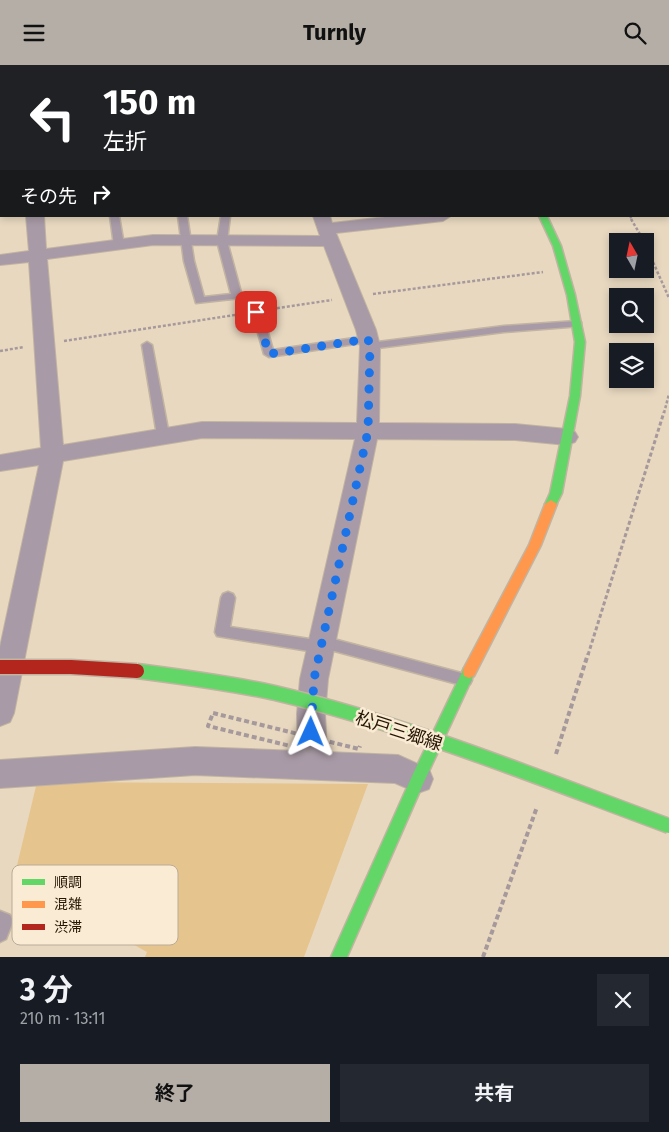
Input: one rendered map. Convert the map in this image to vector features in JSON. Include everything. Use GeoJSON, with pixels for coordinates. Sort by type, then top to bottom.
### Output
{"type":"FeatureCollection","features":[{"type":"Feature","properties":{"kind":"street"},"geometry":{"type":"LineString","coordinates":[[0,713],[53,454],[36,217]]}},
{"type":"Feature","properties":{"kind":"street"},"geometry":{"type":"LineString","coordinates":[[0,260],[153,240],[222,241],[433,217]]}},
{"type":"Feature","properties":{"kind":"street"},"geometry":{"type":"LineString","coordinates":[[339,957],[418,779],[465,680],[535,545],[556,493],[567,437],[580,342],[557,246],[544,217]]}},
{"type":"Feature","properties":{"kind":"street"},"geometry":{"type":"LineString","coordinates":[[312,758],[311,713],[314,679],[368,431],[369,342],[326,229]]}},
{"type":"Feature","properties":{"kind":"street"},"geometry":{"type":"LineString","coordinates":[[0,463],[202,430],[515,432],[567,437]]}},
{"type":"Feature","properties":{"kind":"street","name":"松戸三郷線"},"geometry":{"type":"LineString","coordinates":[[0,667],[80,667],[135,671],[213,682],[281,695],[372,721],[669,826]]}},
{"type":"Feature","properties":{"kind":"street"},"geometry":{"type":"LineString","coordinates":[[0,774],[195,761],[312,758],[398,769],[418,779]]}},
{"type":"Feature","properties":{"kind":"lane"},"geometry":{"type":"LineString","coordinates":[[114,217],[119,245]]}},
{"type":"Feature","properties":{"kind":"lane"},"geometry":{"type":"LineString","coordinates":[[182,217],[189,261],[200,301],[236,296],[222,241],[226,217]]}},
{"type":"Feature","properties":{"kind":"lane"},"geometry":{"type":"LineString","coordinates":[[256,312],[269,354],[369,342],[577,324]]}},
{"type":"Feature","properties":{"kind":"lane"},"geometry":{"type":"LineString","coordinates":[[147,345],[163,435]]}},
{"type":"Feature","properties":{"kind":"lane"},"geometry":{"type":"LineString","coordinates":[[228,598],[222,632],[322,645],[376,655],[465,680]]}},
{"type":"Feature","properties":{"kind":"lane"},"geometry":{"type":"LineString","coordinates":[[0,920],[4,921],[0,933]]}},
{"type":"Feature","properties":{"kind":"path"},"geometry":{"type":"LineString","coordinates":[[631,217],[639,233]]}},
{"type":"Feature","properties":{"kind":"path"},"geometry":{"type":"LineString","coordinates":[[654,265],[669,298]]}},
{"type":"Feature","properties":{"kind":"path"},"geometry":{"type":"LineString","coordinates":[[552,763],[657,440],[669,394]]}},
{"type":"Feature","properties":{"kind":"path"},"geometry":{"type":"LineString","coordinates":[[312,758],[208,726],[213,713],[359,749]]}},
{"type":"Feature","properties":{"kind":"path"},"geometry":{"type":"LineString","coordinates":[[483,957],[539,800]]}},
{"type":"Feature","properties":{"kind":"shaded area"},"geometry":{"type":"Polygon","coordinates":[[[37,782],[368,784],[304,957],[145,957],[147,952],[134,945],[178,945],[178,865],[17,865],[37,782]]]}},
{"type":"Feature","properties":{"kind":"traffic: fast"},"geometry":{"type":"LineString","coordinates":[[543,217],[557,246],[571,295],[580,342],[575,396],[556,493],[551,504]]}},
{"type":"Feature","properties":{"kind":"traffic: fast"},"geometry":{"type":"LineString","coordinates":[[137,671],[206,680],[274,693],[341,710],[474,753],[669,826]]}},
{"type":"Feature","properties":{"kind":"traffic: fast"},"geometry":{"type":"LineString","coordinates":[[339,957],[418,779],[469,672]]}},
{"type":"Feature","properties":{"kind":"traffic: slow"},"geometry":{"type":"LineString","coordinates":[[469,672],[535,545],[551,504]]}},
{"type":"Feature","properties":{"kind":"traffic: jam"},"geometry":{"type":"LineString","coordinates":[[0,667],[71,667],[137,671]]}},
{"type":"Feature","properties":{"kind":"route"},"geometry":{"type":"LineString","coordinates":[[256,312],[269,354],[368,339],[370,346],[368,431],[314,679],[311,732]]}}]}
